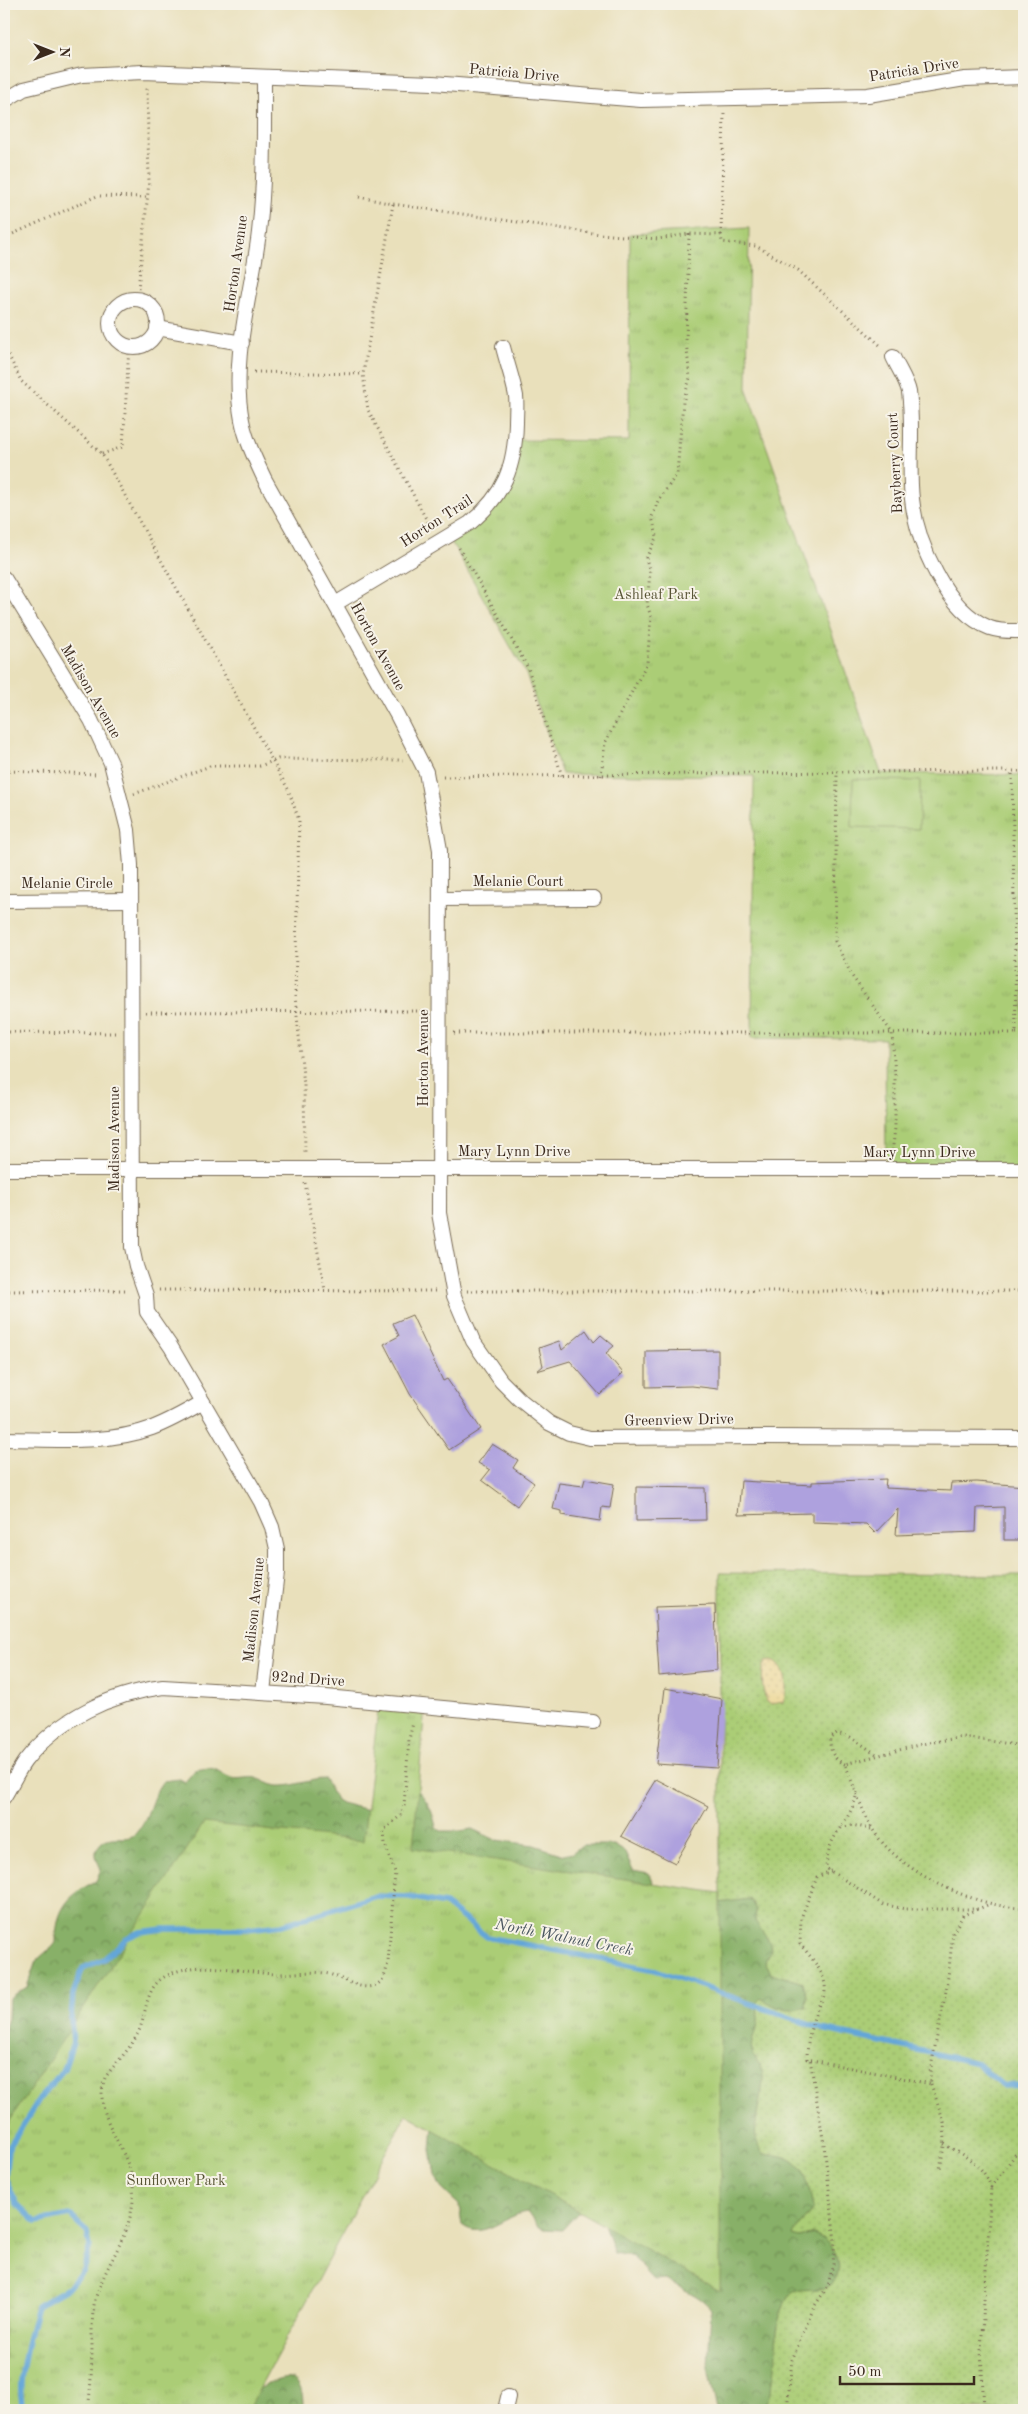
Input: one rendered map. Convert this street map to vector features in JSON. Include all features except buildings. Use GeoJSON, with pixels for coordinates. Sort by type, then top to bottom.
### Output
{"type":"FeatureCollection","features":[{"type":"Feature","properties":{"kind":"street","name":"Patricia Drive"},"geometry":{"type":"LineString","coordinates":[[4,101],[24,89],[82,75],[146,72],[433,83],[641,100],[868,95],[965,79],[1024,77]]}},
{"type":"Feature","properties":{"kind":"street","name":"Horton Avenue"},"geometry":{"type":"LineString","coordinates":[[264,77],[263,189],[259,233],[238,372],[239,400],[248,442],[265,480],[397,715],[426,772],[440,850],[439,1213],[444,1247]]}},
{"type":"Feature","properties":{"kind":"street"},"geometry":{"type":"LineString","coordinates":[[137,299],[149,304],[155,311],[157,328],[154,336],[146,344],[129,347],[116,339],[110,326],[112,312],[122,302],[137,299]]}},
{"type":"Feature","properties":{"kind":"street"},"geometry":{"type":"LineString","coordinates":[[157,328],[242,344]]}},
{"type":"Feature","properties":{"kind":"street","name":"Horton Trail"},"geometry":{"type":"LineString","coordinates":[[335,604],[470,524],[487,509],[500,492],[510,472],[516,440],[516,397],[503,348]]}},
{"type":"Feature","properties":{"kind":"street","name":"Bayberry Court"},"geometry":{"type":"LineString","coordinates":[[893,357],[909,390],[912,498],[916,521],[928,558],[949,592],[972,618],[990,628],[1003,631],[1024,631]]}},
{"type":"Feature","properties":{"kind":"street","name":"Madison Avenue"},"geometry":{"type":"LineString","coordinates":[[4,578],[91,720],[111,763],[121,796],[128,830],[132,865],[132,1247],[144,1290],[147,1312],[171,1347],[203,1402],[261,1502],[272,1527],[277,1550],[277,1573],[263,1692]]}},
{"type":"Feature","properties":{"kind":"street","name":"Melanie Court"},"geometry":{"type":"LineString","coordinates":[[441,899],[594,898]]}},
{"type":"Feature","properties":{"kind":"street","name":"Melanie Circle"},"geometry":{"type":"LineString","coordinates":[[4,901],[131,900]]}},
{"type":"Feature","properties":{"kind":"street","name":"Mary Lynn Drive"},"geometry":{"type":"LineString","coordinates":[[4,1169],[1024,1169]]}},
{"type":"Feature","properties":{"kind":"street","name":"Greenview Drive"},"geometry":{"type":"LineString","coordinates":[[444,1247],[453,1291],[473,1341],[501,1382],[549,1423],[569,1433],[590,1438],[1024,1438]]}},
{"type":"Feature","properties":{"kind":"street"},"geometry":{"type":"LineString","coordinates":[[4,1439],[90,1439],[120,1436],[167,1422],[203,1402]]}},
{"type":"Feature","properties":{"kind":"street","name":"92nd Drive"},"geometry":{"type":"LineString","coordinates":[[4,1798],[24,1763],[37,1747],[68,1721],[104,1701],[143,1690],[163,1687],[263,1692],[593,1722]]}},
{"type":"Feature","properties":{"kind":"path"},"geometry":{"type":"LineString","coordinates":[[137,299],[147,197],[146,72]]}},
{"type":"Feature","properties":{"kind":"path"},"geometry":{"type":"LineString","coordinates":[[724,98],[722,242],[756,246],[798,270],[893,357]]}},
{"type":"Feature","properties":{"kind":"path"},"geometry":{"type":"LineString","coordinates":[[4,238],[97,196],[147,197]]}},
{"type":"Feature","properties":{"kind":"path"},"geometry":{"type":"LineString","coordinates":[[359,197],[393,204],[600,234],[658,239],[689,234],[721,235]]}},
{"type":"Feature","properties":{"kind":"path"},"geometry":{"type":"LineString","coordinates":[[393,204],[363,374],[368,410],[435,535],[456,544],[528,668],[562,776]]}},
{"type":"Feature","properties":{"kind":"path"},"geometry":{"type":"LineString","coordinates":[[601,776],[605,743],[647,663],[651,617],[647,604],[650,572],[646,558],[657,536],[652,517],[658,501],[677,474],[683,402],[690,378],[686,340],[689,234]]}},
{"type":"Feature","properties":{"kind":"path"},"geometry":{"type":"LineString","coordinates":[[4,346],[21,381],[102,454],[288,789],[299,820],[295,996],[304,1084],[305,1188],[325,1290]]}},
{"type":"Feature","properties":{"kind":"path"},"geometry":{"type":"LineString","coordinates":[[102,454],[123,447],[129,347]]}},
{"type":"Feature","properties":{"kind":"path"},"geometry":{"type":"LineString","coordinates":[[238,372],[363,374]]}},
{"type":"Feature","properties":{"kind":"path"},"geometry":{"type":"LineString","coordinates":[[1012,771],[1016,1034]]}},
{"type":"Feature","properties":{"kind":"path"},"geometry":{"type":"LineString","coordinates":[[892,1169],[895,1076],[892,1034],[852,976],[835,941],[837,772],[1024,771]]}},
{"type":"Feature","properties":{"kind":"path"},"geometry":{"type":"LineString","coordinates":[[892,1034],[1024,1034]]}},
{"type":"Feature","properties":{"kind":"path"},"geometry":{"type":"LineString","coordinates":[[4,1291],[1024,1291]]}},
{"type":"Feature","properties":{"kind":"path"},"geometry":{"type":"LineString","coordinates":[[88,2410],[95,2300],[126,2231],[133,2202],[132,2175],[102,2107],[102,2086],[110,2070],[138,2034],[152,1988],[166,1976],[175,1972],[203,1968],[275,1974],[329,1974],[360,1986],[376,1986],[386,1974],[395,1872],[385,1844],[384,1830],[401,1815],[404,1806],[409,1739],[413,1723]]}},
{"type":"Feature","properties":{"kind":"path"},"geometry":{"type":"LineString","coordinates":[[878,1755],[850,1737],[836,1733],[830,1737],[829,1749],[839,1762],[845,1764],[922,1744],[963,1737],[1024,1746]]}},
{"type":"Feature","properties":{"kind":"path"},"geometry":{"type":"LineString","coordinates":[[845,1764],[872,1829],[890,1851],[901,1860],[945,1886],[990,1904],[1024,1908]]}},
{"type":"Feature","properties":{"kind":"path"},"geometry":{"type":"LineString","coordinates":[[857,1791],[854,1806],[838,1829],[827,1851],[826,1868],[882,1904],[905,1909],[978,1909]]}},
{"type":"Feature","properties":{"kind":"path"},"geometry":{"type":"LineString","coordinates":[[838,1829],[852,1825],[872,1829]]}},
{"type":"Feature","properties":{"kind":"path"},"geometry":{"type":"LineString","coordinates":[[787,2410],[792,2360],[814,2307],[828,2286],[833,2264],[835,2241],[824,2145],[810,2060],[807,2059],[807,2042],[817,2008],[826,1992],[823,1977],[800,1944],[801,1918],[817,1877],[831,1871]]}},
{"type":"Feature","properties":{"kind":"path"},"geometry":{"type":"LineString","coordinates":[[940,2170],[944,2144],[944,2122],[931,2084],[930,2072],[947,1986],[953,1933],[963,1915],[990,1904]]}},
{"type":"Feature","properties":{"kind":"path"},"geometry":{"type":"LineString","coordinates":[[810,2060],[931,2084]]}},
{"type":"Feature","properties":{"kind":"path"},"geometry":{"type":"LineString","coordinates":[[944,2144],[977,2163],[986,2173],[992,2187],[981,2351],[984,2410]]}},
{"type":"Feature","properties":{"kind":"path"},"geometry":{"type":"LineString","coordinates":[[992,2187],[1015,2155],[1024,2148]]}},
{"type":"Feature","properties":{"kind":"green space","name":"Ashleaf Park"},"geometry":{"type":"Polygon","coordinates":[[[749,228],[747,391],[881,773],[1024,775],[1024,1169],[886,1169],[885,1039],[752,1038],[754,776],[562,774],[526,674],[448,536],[487,509],[516,440],[629,441],[630,234],[749,228]]]}},
{"type":"Feature","properties":{"kind":"green space"},"geometry":{"type":"Polygon","coordinates":[[[853,779],[920,781],[919,829],[852,827],[853,779]]]}},
{"type":"Feature","properties":{"kind":"green space"},"geometry":{"type":"Polygon","coordinates":[[[720,1573],[1024,1575],[1024,2410],[720,2410],[720,1573]]]}},
{"type":"Feature","properties":{"kind":"green space","name":"Sunflower Park"},"geometry":{"type":"Polygon","coordinates":[[[379,1702],[425,1706],[413,1848],[720,1893],[720,2291],[406,2114],[248,2410],[4,2410],[4,2130],[204,1823],[363,1841],[379,1702]]]}},
{"type":"Feature","properties":{"kind":"green space","name":"Sunflower Park"},"geometry":{"type":"Polygon","coordinates":[[[208,1768],[232,1778],[256,1778],[278,1786],[325,1779],[336,1800],[368,1810],[399,1773],[423,1797],[431,1809],[436,1827],[441,1831],[472,1829],[496,1840],[534,1845],[564,1855],[572,1853],[582,1845],[614,1845],[625,1852],[633,1870],[649,1873],[657,1890],[710,1904],[750,1899],[756,1910],[755,1921],[770,1943],[771,1950],[765,1961],[771,1973],[803,1983],[807,1995],[806,2007],[794,2010],[772,2005],[761,1998],[756,2003],[758,2022],[751,2047],[763,2076],[756,2124],[757,2143],[764,2153],[785,2157],[793,2161],[804,2173],[813,2208],[793,2236],[800,2238],[813,2234],[819,2236],[833,2250],[839,2269],[833,2283],[828,2287],[795,2292],[790,2295],[784,2305],[778,2325],[775,2369],[766,2410],[717,2410],[708,2368],[711,2309],[696,2296],[666,2279],[654,2280],[632,2256],[614,2253],[602,2220],[584,2206],[562,2230],[543,2229],[537,2226],[527,2212],[511,2217],[486,2229],[470,2229],[462,2225],[459,2205],[441,2188],[435,2175],[431,2150],[433,2125],[409,2104],[259,2389],[278,2380],[292,2379],[297,2382],[300,2388],[303,2398],[303,2410],[4,2410],[4,2031],[8,2018],[9,1998],[27,1987],[36,1961],[56,1943],[58,1922],[65,1905],[77,1892],[96,1881],[101,1869],[96,1858],[96,1852],[102,1842],[112,1838],[132,1836],[136,1833],[141,1827],[155,1794],[163,1781],[180,1779],[185,1782],[195,1770],[208,1768]]]}},
{"type":"Feature","properties":{"kind":"sand"},"geometry":{"type":"Polygon","coordinates":[[[772,1660],[777,1662],[783,1671],[786,1691],[783,1702],[772,1704],[767,1702],[765,1697],[762,1676],[766,1661],[772,1660]]]}},
{"type":"Feature","properties":{"kind":"waterway","name":"North Walnut Creek"},"geometry":{"type":"LineString","coordinates":[[24,2410],[21,2400],[22,2373],[37,2306],[68,2288],[83,2270],[90,2246],[87,2232],[70,2215],[36,2222],[17,2204],[5,2178],[8,2149],[40,2098],[64,2069],[73,2043],[71,2019],[73,1994],[83,1968],[104,1959],[127,1938],[140,1932],[163,1929],[247,1929],[282,1925],[376,1896],[409,1897],[445,1904],[487,1937],[656,1970],[822,2029],[977,2063],[1003,2086],[1024,2085]]}}]}
